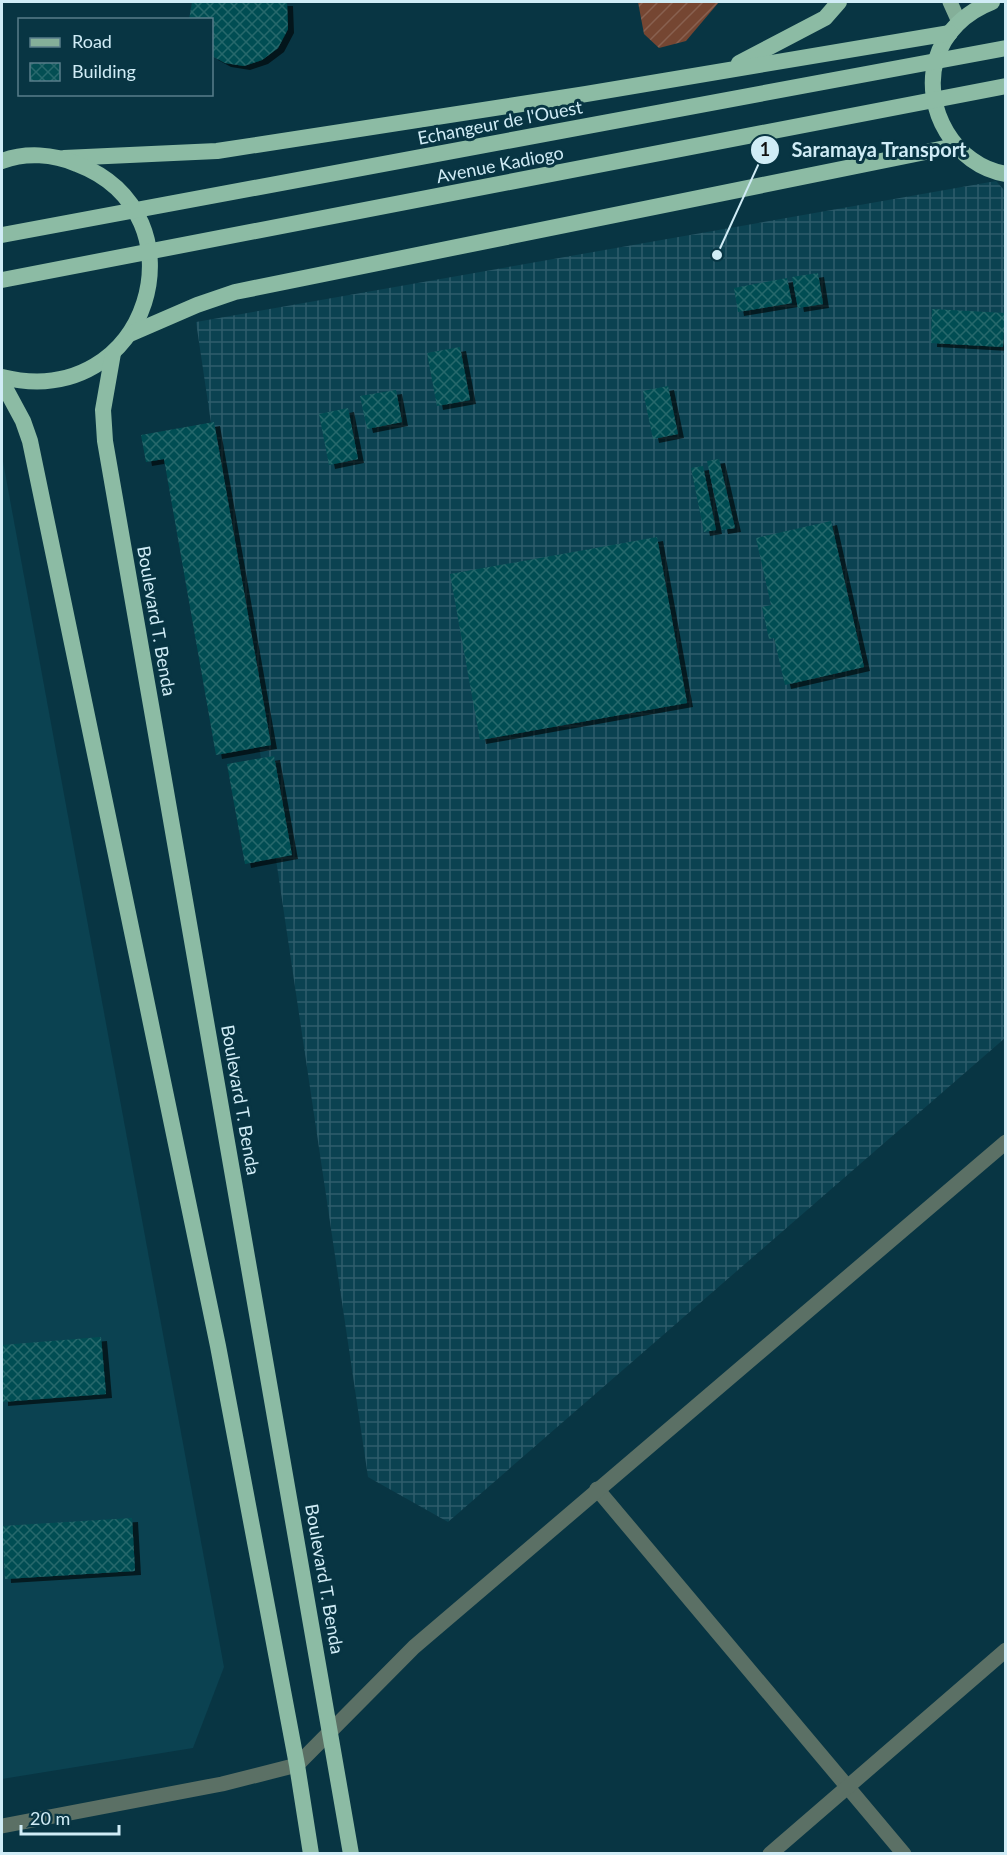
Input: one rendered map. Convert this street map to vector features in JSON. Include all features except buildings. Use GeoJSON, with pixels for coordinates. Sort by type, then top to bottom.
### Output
{"type":"FeatureCollection","features":[{"type":"Feature","properties":{"kind":"highway"},"geometry":{"type":"LineString","coordinates":[[729,69],[825,18],[839,2]]}},
{"type":"Feature","properties":{"kind":"highway"},"geometry":{"type":"LineString","coordinates":[[992,2],[974,10],[954,28],[936,60],[933,90],[939,120],[956,146],[975,162],[1005,174]]}},
{"type":"Feature","properties":{"kind":"highway"},"geometry":{"type":"LineString","coordinates":[[2,161],[36,155],[64,158],[217,151],[586,94],[954,28]]}},
{"type":"Feature","properties":{"kind":"highway","name":"Echangeur de l'Ouest"},"geometry":{"type":"LineString","coordinates":[[2,236],[1005,48]]}},
{"type":"Feature","properties":{"kind":"highway","name":"Avenue Kadiogo"},"geometry":{"type":"LineString","coordinates":[[2,280],[1005,86]]}},
{"type":"Feature","properties":{"kind":"highway"},"geometry":{"type":"LineString","coordinates":[[130,334],[197,305],[235,292],[956,146]]}},
{"type":"Feature","properties":{"kind":"highway"},"geometry":{"type":"LineString","coordinates":[[2,377],[22,382],[47,382],[93,368],[113,353],[130,334],[142,310],[149,284],[149,256],[143,229],[130,205],[112,184],[89,168],[64,158]]}},
{"type":"Feature","properties":{"kind":"highway","name":"Boulevard T. Benda"},"geometry":{"type":"LineString","coordinates":[[113,353],[103,410],[105,441],[351,1854]]}},
{"type":"Feature","properties":{"kind":"highway"},"geometry":{"type":"LineString","coordinates":[[2,382],[23,420],[30,441],[218,1346],[297,1765],[311,1854]]}},
{"type":"Feature","properties":{"kind":"main road"},"geometry":{"type":"LineString","coordinates":[[950,2],[954,28]]}},
{"type":"Feature","properties":{"kind":"street"},"geometry":{"type":"LineString","coordinates":[[2,1826],[222,1784],[297,1765],[414,1647],[1005,1142]]}},
{"type":"Feature","properties":{"kind":"street"},"geometry":{"type":"LineString","coordinates":[[597,1489],[904,1854]]}},
{"type":"Feature","properties":{"kind":"street"},"geometry":{"type":"LineString","coordinates":[[770,1854],[849,1788],[1005,1650]]}},
{"type":"Feature","properties":{"kind":"shaded area"},"geometry":{"type":"Polygon","coordinates":[[[638,2],[719,2],[686,41],[659,48],[644,34],[638,2]]]}},
{"type":"Feature","properties":{"kind":"shaded area"},"geometry":{"type":"Polygon","coordinates":[[[996,181],[1005,191],[1005,1038],[448,1522],[368,1477],[196,322],[996,181]]]}},
{"type":"Feature","properties":{"kind":"shaded area"},"geometry":{"type":"Polygon","coordinates":[[[2,456],[224,1667],[193,1748],[2,1779],[2,456]]]}},
{"type":"Feature","properties":{"kind":"place","name":"Saramaya Transport"},"geometry":{"type":"Point","coordinates":[717,255]}}]}
